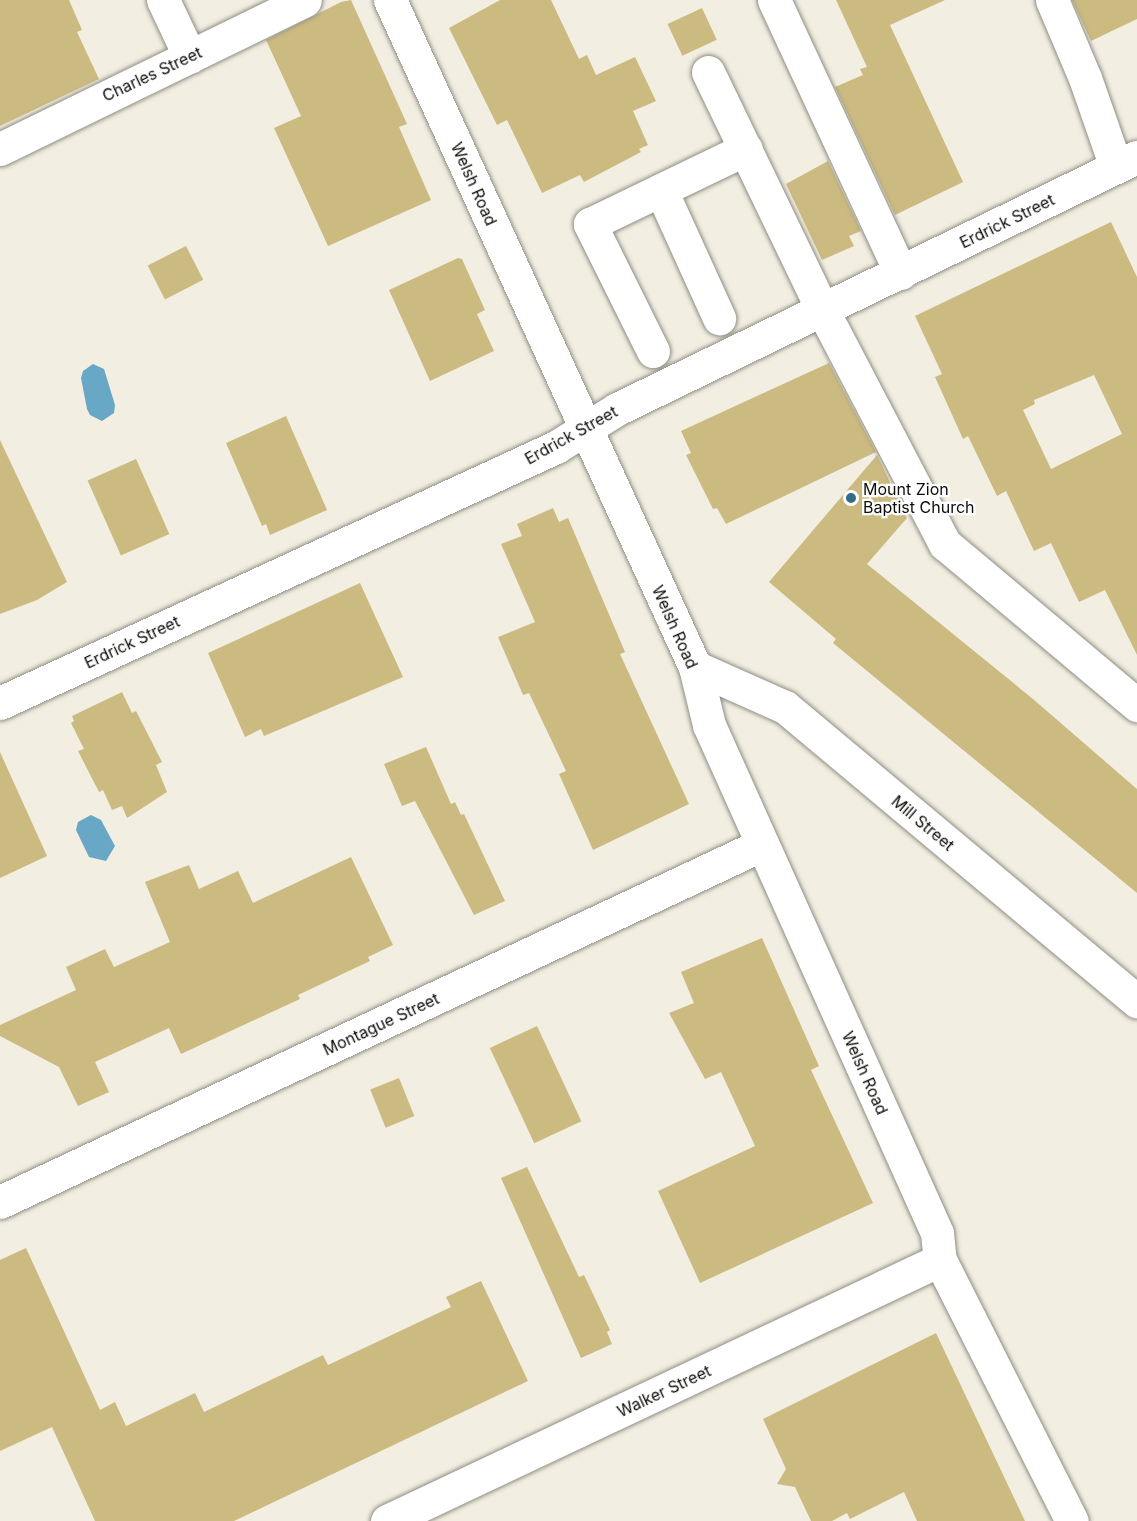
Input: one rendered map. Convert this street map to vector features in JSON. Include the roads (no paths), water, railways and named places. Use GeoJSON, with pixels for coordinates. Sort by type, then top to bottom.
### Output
{"type":"FeatureCollection","features":[{"type":"Feature","properties":{"kind":"street"},"geometry":{"type":"LineString","coordinates":[[163,0],[190,57]]}},
{"type":"Feature","properties":{"kind":"street","name":"Welsh Road"},"geometry":{"type":"LineString","coordinates":[[390,0],[695,667],[709,725],[937,1233],[940,1260],[1072,1521]]}},
{"type":"Feature","properties":{"kind":"street"},"geometry":{"type":"LineString","coordinates":[[774,0],[901,273]]}},
{"type":"Feature","properties":{"kind":"street"},"geometry":{"type":"LineString","coordinates":[[1052,0],[1085,78],[1126,162]]}},
{"type":"Feature","properties":{"kind":"street","name":"Charles Street"},"geometry":{"type":"LineString","coordinates":[[0,149],[190,57],[288,4]]}},
{"type":"Feature","properties":{"kind":"street"},"geometry":{"type":"LineString","coordinates":[[708,72],[823,311],[945,544],[1137,705]]}},
{"type":"Feature","properties":{"kind":"street"},"geometry":{"type":"LineString","coordinates":[[652,351],[590,224],[746,149]]}},
{"type":"Feature","properties":{"kind":"street","name":"Erdrick Street"},"geometry":{"type":"LineString","coordinates":[[0,703],[556,447],[584,427],[1126,162]]}},
{"type":"Feature","properties":{"kind":"street"},"geometry":{"type":"LineString","coordinates":[[661,190],[720,318]]}},
{"type":"Feature","properties":{"kind":"street","name":"Mill Street"},"geometry":{"type":"LineString","coordinates":[[695,667],[785,707],[1137,1001]]}},
{"type":"Feature","properties":{"kind":"street","name":"Montague Street"},"geometry":{"type":"LineString","coordinates":[[0,1202],[761,845]]}},
{"type":"Feature","properties":{"kind":"street","name":"Walker Street"},"geometry":{"type":"LineString","coordinates":[[387,1521],[940,1260]]}},
{"type":"Feature","properties":{"kind":"water"},"geometry":{"type":"Polygon","coordinates":[[[93,364],[104,369],[115,405],[114,413],[102,421],[90,415],[87,409],[81,378],[83,371],[93,364]]]}},
{"type":"Feature","properties":{"kind":"water"},"geometry":{"type":"Polygon","coordinates":[[[91,815],[101,820],[115,846],[106,861],[89,857],[76,830],[78,822],[91,815]]]}},
{"type":"Feature","properties":{"kind":"place","name":"Mount Zion Baptist Church"},"geometry":{"type":"Point","coordinates":[851,498]}}]}
